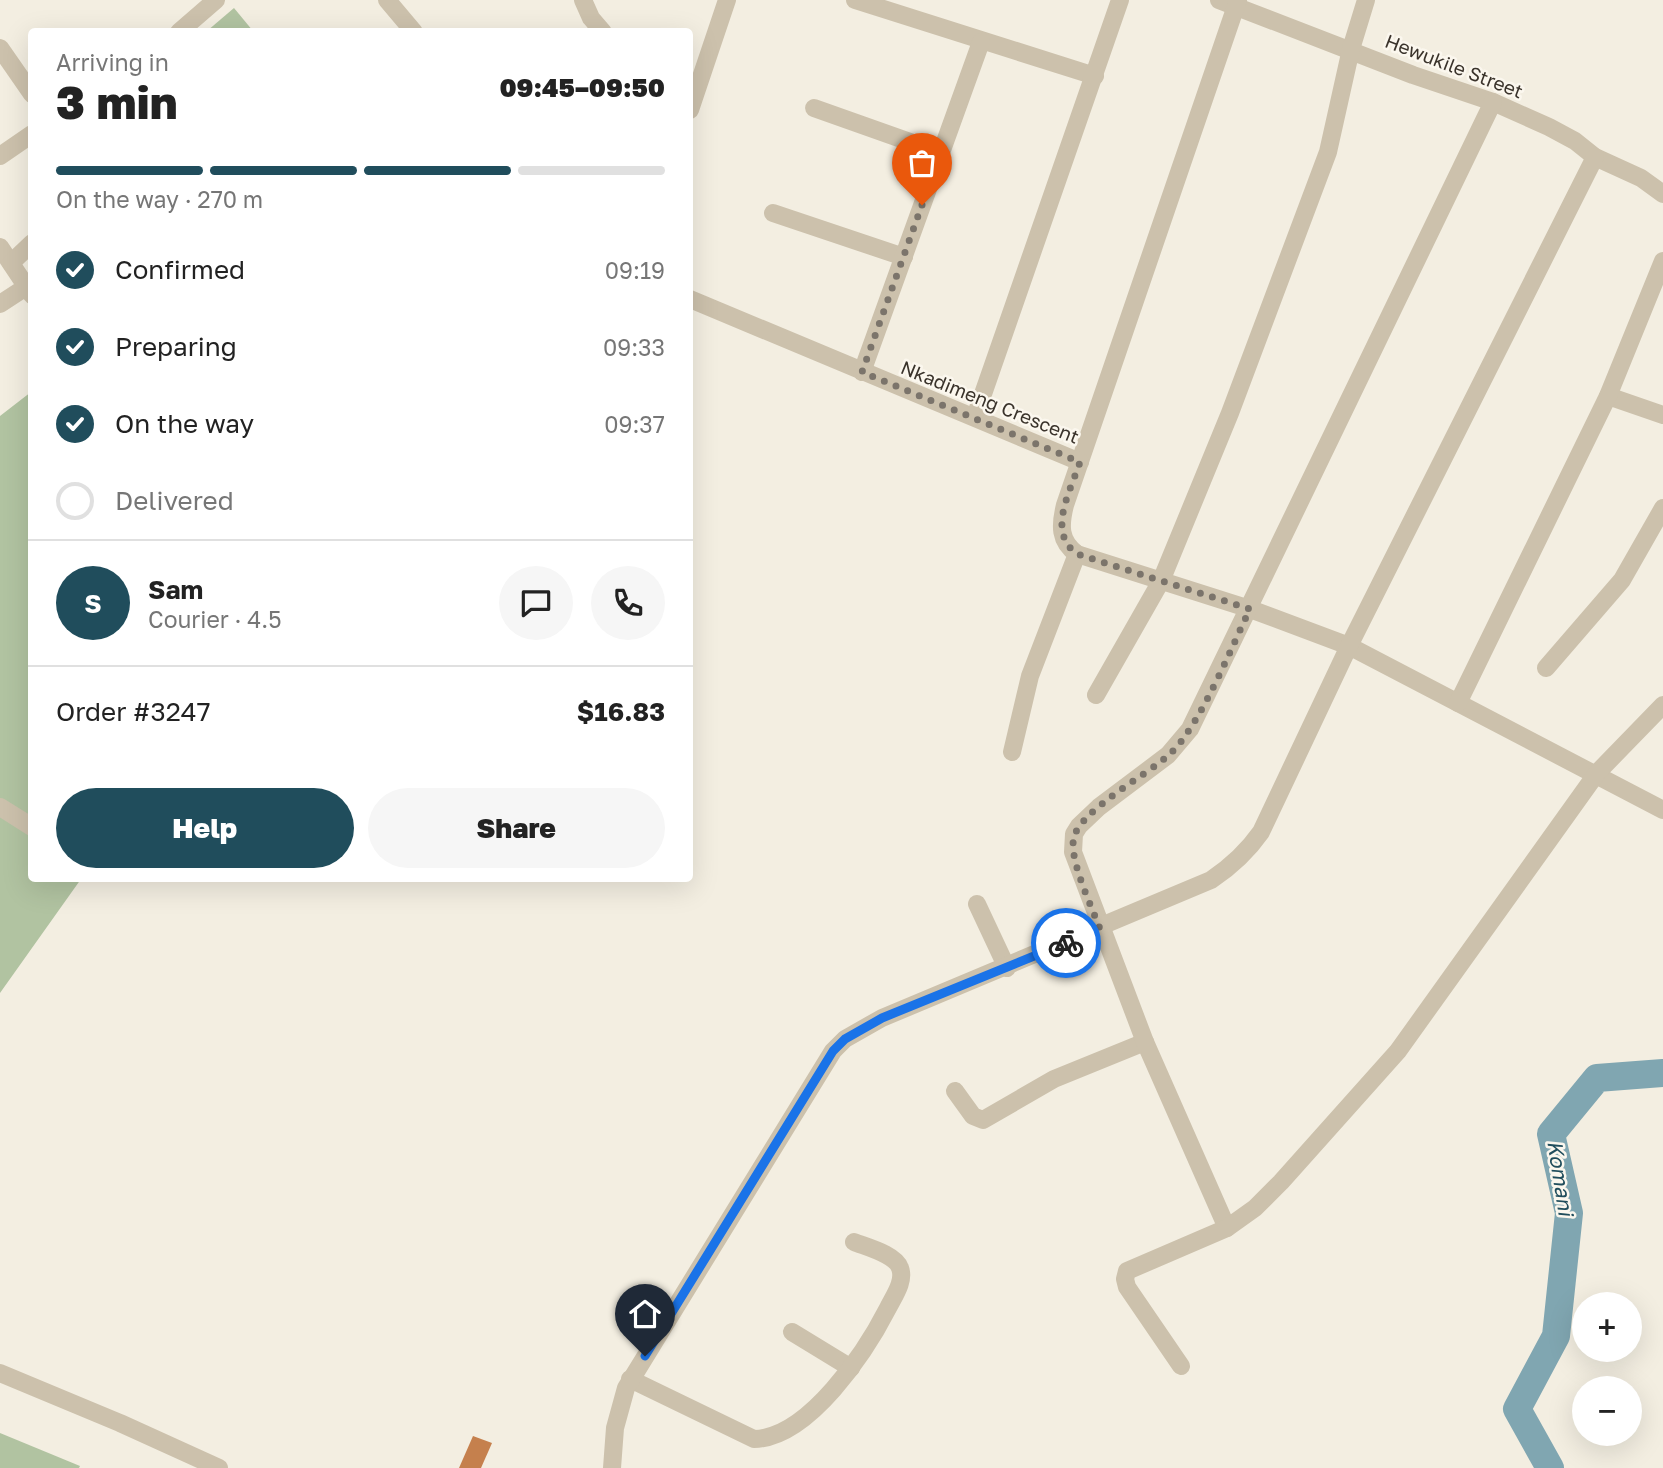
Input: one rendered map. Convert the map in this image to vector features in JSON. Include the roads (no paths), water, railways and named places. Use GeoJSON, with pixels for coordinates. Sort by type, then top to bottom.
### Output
{"type":"FeatureCollection","features":[{"type":"Feature","properties":{"kind":"street"},"geometry":{"type":"LineString","coordinates":[[184,28],[216,0]]}},
{"type":"Feature","properties":{"kind":"street"},"geometry":{"type":"LineString","coordinates":[[583,0],[591,18],[600,28]]}},
{"type":"Feature","properties":{"kind":"street"},"geometry":{"type":"LineString","coordinates":[[693,92],[697,68],[727,0]]}},
{"type":"Feature","properties":{"kind":"street"},"geometry":{"type":"LineString","coordinates":[[855,0],[1095,76]]}},
{"type":"Feature","properties":{"kind":"street"},"geometry":{"type":"LineString","coordinates":[[975,417],[1120,0]]}},
{"type":"Feature","properties":{"kind":"street"},"geometry":{"type":"LineString","coordinates":[[1096,695],[1161,581],[1230,413],[1319,179],[1366,0]]}},
{"type":"Feature","properties":{"kind":"street"},"geometry":{"type":"LineString","coordinates":[[393,2],[411,28]]}},
{"type":"Feature","properties":{"kind":"street"},"geometry":{"type":"LineString","coordinates":[[1231,2],[1080,462],[1062,521],[1066,542],[1077,554],[1250,609],[1349,646],[1663,810]]}},
{"type":"Feature","properties":{"kind":"street","name":"Hewukile Street"},"geometry":{"type":"LineString","coordinates":[[1231,2],[1413,75],[1493,102],[1575,141],[1595,157],[1641,178],[1663,194]]}},
{"type":"Feature","properties":{"kind":"street"},"geometry":{"type":"LineString","coordinates":[[862,372],[981,42]]}},
{"type":"Feature","properties":{"kind":"street"},"geometry":{"type":"LineString","coordinates":[[0,48],[28,88]]}},
{"type":"Feature","properties":{"kind":"street"},"geometry":{"type":"LineString","coordinates":[[1227,1228],[1145,1042],[1100,929],[1073,852],[1074,834],[1099,807],[1151,770],[1180,744],[1200,711],[1493,102]]}},
{"type":"Feature","properties":{"kind":"street"},"geometry":{"type":"LineString","coordinates":[[814,108],[941,153]]}},
{"type":"Feature","properties":{"kind":"street"},"geometry":{"type":"LineString","coordinates":[[0,156],[28,137]]}},
{"type":"Feature","properties":{"kind":"street"},"geometry":{"type":"LineString","coordinates":[[612,1468],[615,1428],[630,1379],[833,1051],[845,1039],[882,1018],[1100,929],[1211,880],[1240,859],[1252,846],[1349,646],[1595,157]]}},
{"type":"Feature","properties":{"kind":"street"},"geometry":{"type":"LineString","coordinates":[[773,213],[904,257]]}},
{"type":"Feature","properties":{"kind":"street"},"geometry":{"type":"LineString","coordinates":[[0,247],[28,289]]}},
{"type":"Feature","properties":{"kind":"street"},"geometry":{"type":"LineString","coordinates":[[11,263],[28,247]]}},
{"type":"Feature","properties":{"kind":"street"},"geometry":{"type":"LineString","coordinates":[[1458,703],[1608,396],[1663,261]]}},
{"type":"Feature","properties":{"kind":"street"},"geometry":{"type":"LineString","coordinates":[[0,304],[28,291]]}},
{"type":"Feature","properties":{"kind":"street","name":"Nkadimeng Crescent"},"geometry":{"type":"LineString","coordinates":[[693,300],[1080,462]]}},
{"type":"Feature","properties":{"kind":"street"},"geometry":{"type":"LineString","coordinates":[[1608,396],[1663,415]]}},
{"type":"Feature","properties":{"kind":"street"},"geometry":{"type":"LineString","coordinates":[[1546,668],[1622,580],[1663,508]]}},
{"type":"Feature","properties":{"kind":"street"},"geometry":{"type":"LineString","coordinates":[[1012,752],[1030,676],[1077,554]]}},
{"type":"Feature","properties":{"kind":"street"},"geometry":{"type":"LineString","coordinates":[[1181,1366],[1128,1287],[1125,1275],[1133,1266],[1227,1228],[1255,1208],[1281,1182],[1391,1060],[1597,774],[1663,705]]}},
{"type":"Feature","properties":{"kind":"street"},"geometry":{"type":"LineString","coordinates":[[0,807],[28,824]]}},
{"type":"Feature","properties":{"kind":"street"},"geometry":{"type":"LineString","coordinates":[[977,904],[1007,968]]}},
{"type":"Feature","properties":{"kind":"street"},"geometry":{"type":"LineString","coordinates":[[955,1091],[973,1116],[983,1121],[1054,1079],[1145,1042]]}},
{"type":"Feature","properties":{"kind":"street"},"geometry":{"type":"LineString","coordinates":[[630,1379],[749,1437],[771,1437],[795,1423],[850,1368],[873,1337],[900,1283],[902,1275],[895,1261],[854,1242]]}},
{"type":"Feature","properties":{"kind":"street"},"geometry":{"type":"LineString","coordinates":[[792,1332],[850,1368]]}},
{"type":"Feature","properties":{"kind":"street"},"geometry":{"type":"LineString","coordinates":[[0,1373],[219,1468]]}},
{"type":"Feature","properties":{"kind":"waterway","name":"Komani"},"geometry":{"type":"LineString","coordinates":[[1550,1468],[1517,1409],[1556,1336],[1569,1213],[1551,1134],[1597,1078],[1663,1073]]}}]}
